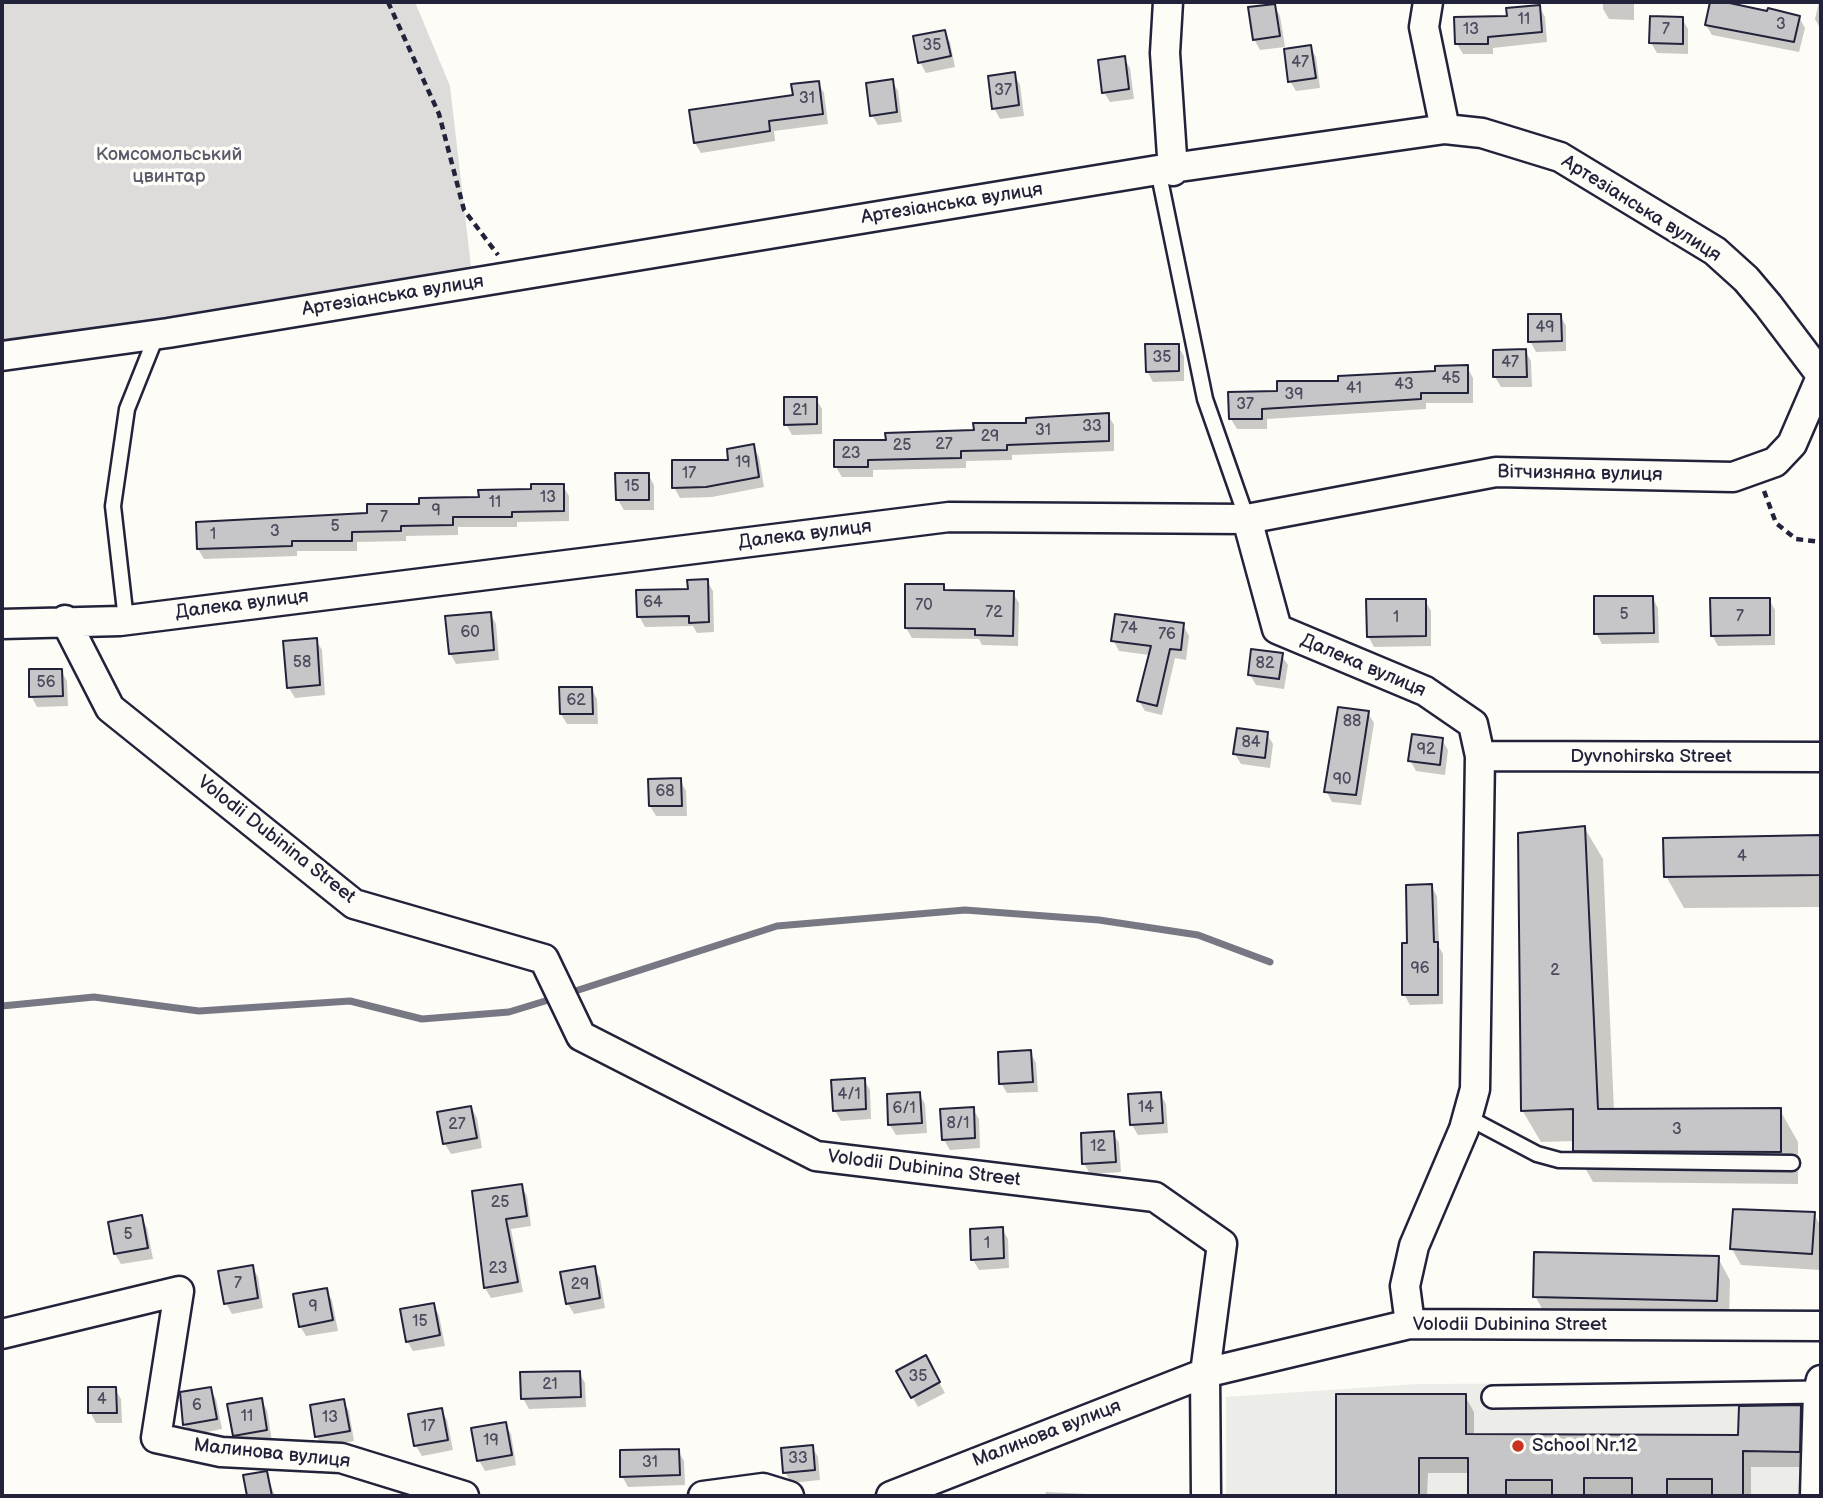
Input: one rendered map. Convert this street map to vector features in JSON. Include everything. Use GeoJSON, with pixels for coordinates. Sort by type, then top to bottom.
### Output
{"type":"FeatureCollection","features":[{"type":"Feature","properties":{"kind":"street"},"geometry":{"type":"LineString","coordinates":[[1166,171],[1168,2]]}},
{"type":"Feature","properties":{"kind":"street"},"geometry":{"type":"LineString","coordinates":[[1428,2],[1424,27],[1445,129]]}},
{"type":"Feature","properties":{"kind":"street","name":"Артезіанська вулиця"},"geometry":{"type":"LineString","coordinates":[[2,356],[157,334],[1166,171],[1445,129],[1482,133],[1559,157],[1714,251],[1746,279],[1768,304],[1821,376]]}},
{"type":"Feature","properties":{"kind":"street","name":"Вітчизняна вулиця"},"geometry":{"type":"LineString","coordinates":[[1247,519],[1496,472],[1733,477],[1775,462],[1792,444],[1821,376]]}},
{"type":"Feature","properties":{"kind":"street","name":"Далека вулиця"},"geometry":{"type":"LineString","coordinates":[[2,624],[126,620],[949,517],[1247,519],[1277,629],[1426,691],[1473,724],[1480,756]]}},
{"type":"Feature","properties":{"kind":"street","name":"Volodii Dubinina Street"},"geometry":{"type":"LineString","coordinates":[[65,620],[110,708],[354,904],[544,959],[582,1035],[816,1156],[1155,1197],[1222,1244],[1205,1373],[1410,1324],[1821,1326]]}},
{"type":"Feature","properties":{"kind":"street"},"geometry":{"type":"LineString","coordinates":[[1410,1324],[1405,1286],[1414,1246],[1467,1117],[1475,1077],[1480,756]]}},
{"type":"Feature","properties":{"kind":"street","name":"Dyvnohirska Street"},"geometry":{"type":"LineString","coordinates":[[1480,756],[1821,757]]}},
{"type":"Feature","properties":{"kind":"street","name":"Малинова вулиця"},"geometry":{"type":"LineString","coordinates":[[2,1334],[180,1291],[156,1438],[221,1452],[341,1458],[464,1496]]}},
{"type":"Feature","properties":{"kind":"street"},"geometry":{"type":"LineString","coordinates":[[1205,1373],[1206,1496]]}},
{"type":"Feature","properties":{"kind":"street","name":"Малинова вулиця"},"geometry":{"type":"LineString","coordinates":[[891,1496],[1205,1373]]}},
{"type":"Feature","properties":{"kind":"street"},"geometry":{"type":"LineString","coordinates":[[1493,1397],[1819,1386],[1819,1459],[1815,1496]]}},
{"type":"Feature","properties":{"kind":"street"},"geometry":{"type":"LineString","coordinates":[[703,1496],[763,1488],[789,1496]]}},
{"type":"Feature","properties":{"kind":"lane"},"geometry":{"type":"LineString","coordinates":[[1166,171],[1205,399],[1247,519]]}},
{"type":"Feature","properties":{"kind":"lane"},"geometry":{"type":"LineString","coordinates":[[126,620],[113,506],[127,409],[157,334]]}},
{"type":"Feature","properties":{"kind":"lane"},"geometry":{"type":"LineString","coordinates":[[1467,1117],[1537,1154],[1559,1160],[1792,1163]]}},
{"type":"Feature","properties":{"kind":"path"},"geometry":{"type":"LineString","coordinates":[[388,2],[439,114],[464,210],[510,277]]}},
{"type":"Feature","properties":{"kind":"path"},"geometry":{"type":"LineString","coordinates":[[1756,471],[1776,523],[1796,538],[1821,542]]}},
{"type":"Feature","properties":{"kind":"shaded area","name":"School Nr.12"},"geometry":{"type":"Polygon","coordinates":[[[1811,1382],[1808,1496],[1226,1496],[1226,1397],[1416,1384],[1811,1382]]]}},
{"type":"Feature","properties":{"kind":"green space","name":"Комсомольський цвинтар"},"geometry":{"type":"Polygon","coordinates":[[[2,2],[415,2],[450,86],[473,284],[2,356],[2,2]]]}},
{"type":"Feature","properties":{"kind":"building"},"geometry":{"type":"Polygon","coordinates":[[[1710,2],[1725,2],[1767,11],[1768,8],[1800,16],[1794,42],[1705,25],[1710,2]]]}},
{"type":"Feature","properties":{"kind":"building"},"geometry":{"type":"Polygon","coordinates":[[[1275,4],[1280,36],[1253,40],[1248,7],[1275,4]]]}},
{"type":"Feature","properties":{"kind":"building"},"geometry":{"type":"Polygon","coordinates":[[[1540,5],[1542,32],[1488,37],[1488,44],[1455,44],[1454,17],[1507,16],[1506,8],[1540,5]]]}},
{"type":"Feature","properties":{"kind":"building"},"geometry":{"type":"Polygon","coordinates":[[[1650,16],[1683,17],[1683,44],[1649,43],[1650,16]]]}},
{"type":"Feature","properties":{"kind":"building"},"geometry":{"type":"Polygon","coordinates":[[[945,30],[951,56],[918,63],[913,36],[945,30]]]}},
{"type":"Feature","properties":{"kind":"building"},"geometry":{"type":"Polygon","coordinates":[[[1311,45],[1316,78],[1288,82],[1284,49],[1311,45]]]}},
{"type":"Feature","properties":{"kind":"building"},"geometry":{"type":"Polygon","coordinates":[[[1125,56],[1129,89],[1102,93],[1098,60],[1125,56]]]}},
{"type":"Feature","properties":{"kind":"building"},"geometry":{"type":"Polygon","coordinates":[[[1015,72],[1019,105],[992,109],[988,76],[1015,72]]]}},
{"type":"Feature","properties":{"kind":"building"},"geometry":{"type":"Polygon","coordinates":[[[893,79],[897,112],[870,116],[866,83],[893,79]]]}},
{"type":"Feature","properties":{"kind":"building"},"geometry":{"type":"Polygon","coordinates":[[[819,81],[823,114],[769,121],[770,131],[694,143],[689,110],[793,95],[791,84],[819,81]]]}},
{"type":"Feature","properties":{"kind":"building"},"geometry":{"type":"Polygon","coordinates":[[[1528,314],[1561,314],[1562,341],[1528,342],[1528,314]]]}},
{"type":"Feature","properties":{"kind":"building"},"geometry":{"type":"Polygon","coordinates":[[[1145,344],[1179,344],[1179,371],[1146,372],[1145,344]]]}},
{"type":"Feature","properties":{"kind":"building"},"geometry":{"type":"Polygon","coordinates":[[[1526,349],[1527,377],[1493,377],[1493,350],[1526,349]]]}},
{"type":"Feature","properties":{"kind":"building"},"geometry":{"type":"Polygon","coordinates":[[[1468,365],[1468,393],[1421,393],[1421,399],[1262,409],[1262,419],[1229,419],[1228,392],[1277,391],[1277,381],[1338,381],[1338,376],[1435,371],[1435,366],[1468,365]]]}},
{"type":"Feature","properties":{"kind":"building"},"geometry":{"type":"Polygon","coordinates":[[[784,397],[817,397],[817,424],[784,425],[784,397]]]}},
{"type":"Feature","properties":{"kind":"building"},"geometry":{"type":"Polygon","coordinates":[[[1109,413],[1109,441],[1007,445],[1007,450],[961,451],[961,458],[868,460],[868,467],[834,467],[834,440],[886,440],[885,433],[974,430],[973,423],[1026,423],[1026,418],[1109,413]]]}},
{"type":"Feature","properties":{"kind":"building"},"geometry":{"type":"Polygon","coordinates":[[[754,444],[759,477],[706,487],[672,488],[672,460],[728,460],[727,449],[754,444]]]}},
{"type":"Feature","properties":{"kind":"building"},"geometry":{"type":"Polygon","coordinates":[[[615,473],[649,473],[649,500],[616,500],[615,473]]]}},
{"type":"Feature","properties":{"kind":"building"},"geometry":{"type":"Polygon","coordinates":[[[531,484],[564,484],[564,511],[512,512],[512,517],[453,517],[453,525],[401,526],[401,531],[352,532],[352,541],[292,541],[292,546],[197,549],[196,522],[367,513],[367,504],[419,504],[419,498],[479,497],[478,490],[531,489],[531,484]]]}},
{"type":"Feature","properties":{"kind":"building"},"geometry":{"type":"Polygon","coordinates":[[[708,579],[709,622],[689,623],[689,616],[637,617],[636,590],[688,589],[687,580],[708,579]]]}},
{"type":"Feature","properties":{"kind":"building"},"geometry":{"type":"Polygon","coordinates":[[[905,584],[944,584],[944,590],[1014,591],[1013,636],[975,635],[975,629],[905,628],[905,584]]]}},
{"type":"Feature","properties":{"kind":"building"},"geometry":{"type":"Polygon","coordinates":[[[1594,596],[1653,596],[1654,633],[1594,634],[1594,596]]]}},
{"type":"Feature","properties":{"kind":"building"},"geometry":{"type":"Polygon","coordinates":[[[1710,598],[1770,598],[1770,635],[1711,636],[1710,598]]]}},
{"type":"Feature","properties":{"kind":"building"},"geometry":{"type":"Polygon","coordinates":[[[1366,599],[1426,599],[1426,636],[1367,637],[1366,599]]]}},
{"type":"Feature","properties":{"kind":"building"},"geometry":{"type":"Polygon","coordinates":[[[491,612],[494,650],[449,654],[445,616],[491,612]]]}},
{"type":"Feature","properties":{"kind":"building"},"geometry":{"type":"Polygon","coordinates":[[[1115,614],[1184,623],[1181,650],[1170,649],[1157,706],[1137,701],[1151,646],[1111,641],[1115,614]]]}},
{"type":"Feature","properties":{"kind":"building"},"geometry":{"type":"Polygon","coordinates":[[[317,638],[320,685],[287,688],[283,641],[317,638]]]}},
{"type":"Feature","properties":{"kind":"building"},"geometry":{"type":"Polygon","coordinates":[[[1251,649],[1283,653],[1279,679],[1248,675],[1251,649]]]}},
{"type":"Feature","properties":{"kind":"building"},"geometry":{"type":"Polygon","coordinates":[[[29,669],[62,669],[63,696],[29,697],[29,669]]]}},
{"type":"Feature","properties":{"kind":"building"},"geometry":{"type":"Polygon","coordinates":[[[559,687],[592,687],[593,714],[560,714],[559,687]]]}},
{"type":"Feature","properties":{"kind":"building"},"geometry":{"type":"Polygon","coordinates":[[[1338,707],[1369,711],[1356,795],[1324,792],[1338,707]]]}},
{"type":"Feature","properties":{"kind":"building"},"geometry":{"type":"Polygon","coordinates":[[[1237,728],[1268,732],[1265,758],[1233,754],[1237,728]]]}},
{"type":"Feature","properties":{"kind":"building"},"geometry":{"type":"Polygon","coordinates":[[[1412,734],[1443,738],[1440,765],[1408,761],[1412,734]]]}},
{"type":"Feature","properties":{"kind":"building"},"geometry":{"type":"Polygon","coordinates":[[[681,778],[682,806],[649,806],[648,779],[681,778]]]}},
{"type":"Feature","properties":{"kind":"building"},"geometry":{"type":"Polygon","coordinates":[[[1585,826],[1598,1109],[1781,1108],[1781,1152],[1573,1151],[1573,1109],[1521,1111],[1518,833],[1585,826]]]}},
{"type":"Feature","properties":{"kind":"building"},"geometry":{"type":"Polygon","coordinates":[[[1821,835],[1821,875],[1664,877],[1663,838],[1821,835]]]}},
{"type":"Feature","properties":{"kind":"building"},"geometry":{"type":"Polygon","coordinates":[[[1432,884],[1434,942],[1438,942],[1438,995],[1402,995],[1402,943],[1407,943],[1406,885],[1432,884]]]}},
{"type":"Feature","properties":{"kind":"building"},"geometry":{"type":"Polygon","coordinates":[[[1031,1050],[1033,1082],[999,1084],[998,1052],[1031,1050]]]}},
{"type":"Feature","properties":{"kind":"building"},"geometry":{"type":"Polygon","coordinates":[[[865,1078],[866,1109],[833,1111],[831,1080],[865,1078]]]}},
{"type":"Feature","properties":{"kind":"building"},"geometry":{"type":"Polygon","coordinates":[[[920,1092],[922,1123],[888,1125],[887,1094],[920,1092]]]}},
{"type":"Feature","properties":{"kind":"building"},"geometry":{"type":"Polygon","coordinates":[[[1161,1092],[1163,1123],[1130,1125],[1128,1094],[1161,1092]]]}},
{"type":"Feature","properties":{"kind":"building"},"geometry":{"type":"Polygon","coordinates":[[[471,1106],[477,1138],[443,1144],[437,1112],[471,1106]]]}},
{"type":"Feature","properties":{"kind":"building"},"geometry":{"type":"Polygon","coordinates":[[[974,1107],[975,1138],[942,1140],[940,1109],[974,1107]]]}},
{"type":"Feature","properties":{"kind":"building"},"geometry":{"type":"Polygon","coordinates":[[[1114,1131],[1116,1162],[1082,1164],[1081,1133],[1114,1131]]]}},
{"type":"Feature","properties":{"kind":"building"},"geometry":{"type":"Polygon","coordinates":[[[522,1184],[527,1216],[506,1219],[518,1282],[484,1288],[472,1191],[522,1184]]]}},
{"type":"Feature","properties":{"kind":"building"},"geometry":{"type":"Polygon","coordinates":[[[1733,1209],[1815,1212],[1812,1254],[1730,1249],[1733,1209]]]}},
{"type":"Feature","properties":{"kind":"building"},"geometry":{"type":"Polygon","coordinates":[[[142,1215],[148,1248],[114,1254],[108,1222],[142,1215]]]}},
{"type":"Feature","properties":{"kind":"building"},"geometry":{"type":"Polygon","coordinates":[[[1003,1227],[1004,1258],[971,1260],[970,1229],[1003,1227]]]}},
{"type":"Feature","properties":{"kind":"building"},"geometry":{"type":"Polygon","coordinates":[[[1534,1252],[1719,1256],[1717,1301],[1533,1297],[1534,1252]]]}},
{"type":"Feature","properties":{"kind":"building"},"geometry":{"type":"Polygon","coordinates":[[[253,1265],[258,1298],[224,1304],[218,1271],[253,1265]]]}},
{"type":"Feature","properties":{"kind":"building"},"geometry":{"type":"Polygon","coordinates":[[[595,1266],[600,1298],[566,1304],[560,1272],[595,1266]]]}},
{"type":"Feature","properties":{"kind":"building"},"geometry":{"type":"Polygon","coordinates":[[[327,1288],[333,1320],[299,1327],[293,1294],[327,1288]]]}},
{"type":"Feature","properties":{"kind":"building"},"geometry":{"type":"Polygon","coordinates":[[[434,1303],[440,1335],[406,1342],[400,1309],[434,1303]]]}},
{"type":"Feature","properties":{"kind":"building"},"geometry":{"type":"Polygon","coordinates":[[[926,1355],[940,1382],[911,1398],[896,1371],[926,1355]]]}},
{"type":"Feature","properties":{"kind":"building"},"geometry":{"type":"Polygon","coordinates":[[[580,1371],[581,1397],[521,1399],[520,1372],[580,1371]]]}},
{"type":"Feature","properties":{"kind":"building"},"geometry":{"type":"Polygon","coordinates":[[[88,1387],[116,1387],[117,1413],[88,1413],[88,1387]]]}},
{"type":"Feature","properties":{"kind":"building"},"geometry":{"type":"Polygon","coordinates":[[[211,1387],[217,1419],[183,1425],[180,1392],[211,1387]]]}},
{"type":"Feature","properties":{"kind":"building"},"geometry":{"type":"Polygon","coordinates":[[[1336,1394],[1466,1394],[1466,1434],[1738,1435],[1739,1406],[1801,1405],[1800,1452],[1743,1451],[1743,1496],[1712,1496],[1712,1479],[1667,1479],[1667,1496],[1632,1496],[1632,1478],[1584,1478],[1584,1496],[1552,1496],[1552,1480],[1506,1480],[1506,1496],[1468,1496],[1468,1458],[1419,1458],[1419,1496],[1336,1496],[1336,1394]]]}},
{"type":"Feature","properties":{"kind":"building"},"geometry":{"type":"Polygon","coordinates":[[[262,1398],[267,1430],[233,1436],[227,1404],[262,1398]]]}},
{"type":"Feature","properties":{"kind":"building"},"geometry":{"type":"Polygon","coordinates":[[[344,1399],[350,1431],[315,1437],[310,1405],[344,1399]]]}},
{"type":"Feature","properties":{"kind":"building"},"geometry":{"type":"Polygon","coordinates":[[[442,1408],[448,1440],[414,1446],[408,1414],[442,1408]]]}},
{"type":"Feature","properties":{"kind":"building"},"geometry":{"type":"Polygon","coordinates":[[[506,1422],[512,1455],[477,1461],[471,1428],[506,1422]]]}},
{"type":"Feature","properties":{"kind":"building"},"geometry":{"type":"Polygon","coordinates":[[[813,1445],[815,1470],[783,1473],[781,1448],[813,1445]]]}},
{"type":"Feature","properties":{"kind":"building"},"geometry":{"type":"Polygon","coordinates":[[[679,1449],[680,1475],[620,1477],[620,1450],[679,1449]]]}},
{"type":"Feature","properties":{"kind":"building"},"geometry":{"type":"Polygon","coordinates":[[[267,1471],[272,1496],[247,1496],[243,1475],[267,1471]]]}},
{"type":"Feature","properties":{"kind":"waterway"},"geometry":{"type":"LineString","coordinates":[[566,994],[777,926],[965,910],[1099,920],[1198,935],[1270,962]]}},
{"type":"Feature","properties":{"kind":"waterway"},"geometry":{"type":"LineString","coordinates":[[2,1006],[94,997],[199,1011],[350,1001],[422,1019],[509,1012],[555,998]]}},
{"type":"Feature","properties":{"kind":"place","name":"School Nr.12"},"geometry":{"type":"Point","coordinates":[1518,1446]}}]}
